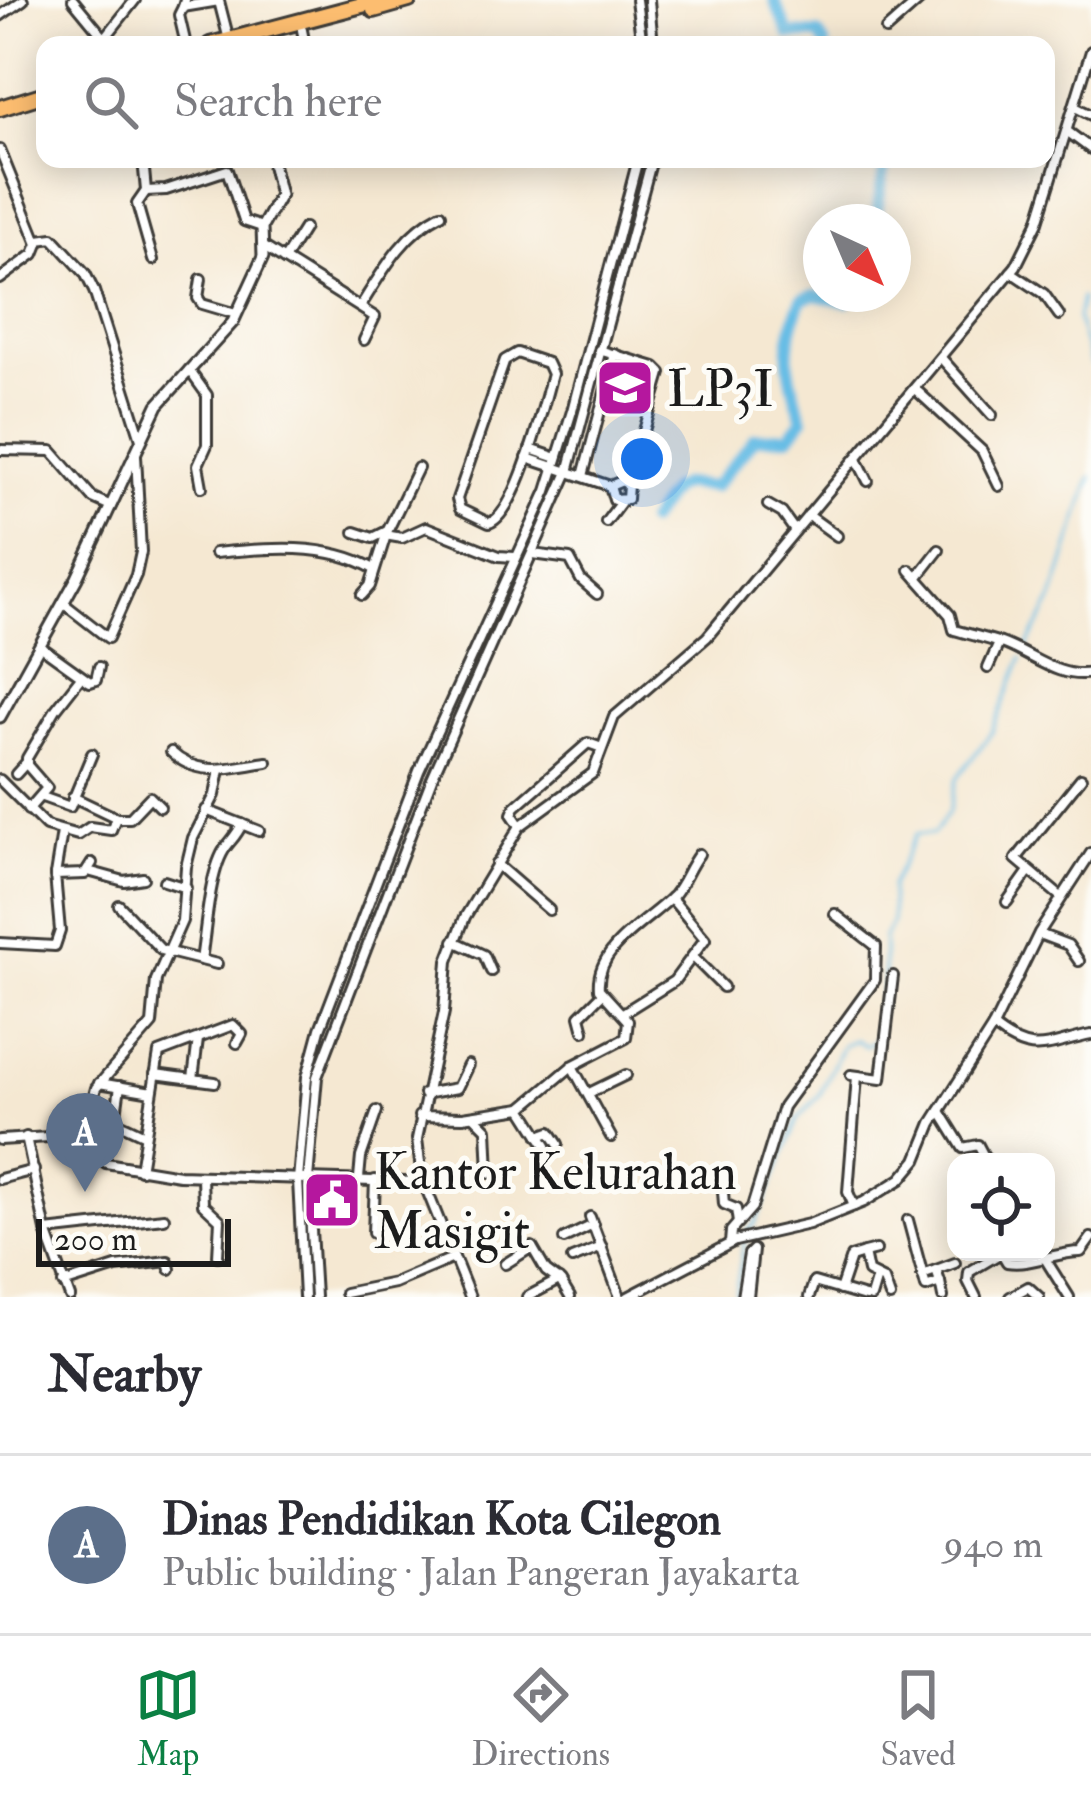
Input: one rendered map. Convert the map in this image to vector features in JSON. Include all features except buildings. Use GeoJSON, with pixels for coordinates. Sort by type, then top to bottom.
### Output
{"type":"FeatureCollection","features":[{"type":"Feature","properties":{"kind":"highway"},"geometry":{"type":"LineString","coordinates":[[258,36],[381,0]]}},
{"type":"Feature","properties":{"kind":"highway"},"geometry":{"type":"LineString","coordinates":[[309,36],[403,1]]}},
{"type":"Feature","properties":{"kind":"highway"},"geometry":{"type":"LineString","coordinates":[[0,108],[36,97]]}},
{"type":"Feature","properties":{"kind":"highway"},"geometry":{"type":"LineString","coordinates":[[0,118],[36,107]]}},
{"type":"Feature","properties":{"kind":"street"},"geometry":{"type":"LineString","coordinates":[[0,16],[23,0]]}},
{"type":"Feature","properties":{"kind":"street"},"geometry":{"type":"LineString","coordinates":[[112,36],[136,0]]}},
{"type":"Feature","properties":{"kind":"street"},"geometry":{"type":"LineString","coordinates":[[636,0],[641,36]]}},
{"type":"Feature","properties":{"kind":"street"},"geometry":{"type":"LineString","coordinates":[[649,0],[652,36]]}},
{"type":"Feature","properties":{"kind":"street"},"geometry":{"type":"LineString","coordinates":[[886,30],[920,0]]}},
{"type":"Feature","properties":{"kind":"street"},"geometry":{"type":"LineString","coordinates":[[74,1],[103,36]]}},
{"type":"Feature","properties":{"kind":"street"},"geometry":{"type":"LineString","coordinates":[[184,36],[179,15],[184,4],[219,1],[234,36]]}},
{"type":"Feature","properties":{"kind":"street"},"geometry":{"type":"LineString","coordinates":[[470,1297],[422,1178],[416,1139],[454,941],[520,826],[592,772],[614,717],[707,637],[1012,272],[1038,221],[1091,52]]}},
{"type":"Feature","properties":{"kind":"street"},"geometry":{"type":"LineString","coordinates":[[1075,107],[1091,115]]}},
{"type":"Feature","properties":{"kind":"street"},"geometry":{"type":"LineString","coordinates":[[1068,132],[1091,149]]}},
{"type":"Feature","properties":{"kind":"street"},"geometry":{"type":"LineString","coordinates":[[0,150],[38,240],[34,254],[0,279]]}},
{"type":"Feature","properties":{"kind":"street"},"geometry":{"type":"LineString","coordinates":[[144,168],[146,191],[136,204],[153,260]]}},
{"type":"Feature","properties":{"kind":"street"},"geometry":{"type":"LineString","coordinates":[[0,717],[63,604],[163,397],[236,314],[264,247],[262,227],[280,195],[273,168]]}},
{"type":"Feature","properties":{"kind":"street"},"geometry":{"type":"LineString","coordinates":[[304,1297],[307,1077],[320,1029],[416,780],[556,463],[636,168]]}},
{"type":"Feature","properties":{"kind":"street"},"geometry":{"type":"LineString","coordinates":[[315,1297],[303,1180],[317,1077],[430,784],[568,472],[650,168]]}},
{"type":"Feature","properties":{"kind":"street"},"geometry":{"type":"LineString","coordinates":[[146,191],[166,190],[227,170],[244,221],[262,227]]}},
{"type":"Feature","properties":{"kind":"street"},"geometry":{"type":"LineString","coordinates":[[360,307],[392,256],[424,223],[441,214]]}},
{"type":"Feature","properties":{"kind":"street"},"geometry":{"type":"LineString","coordinates":[[624,215],[637,217]]}},
{"type":"Feature","properties":{"kind":"street"},"geometry":{"type":"LineString","coordinates":[[284,260],[304,228]]}},
{"type":"Feature","properties":{"kind":"street"},"geometry":{"type":"LineString","coordinates":[[38,240],[53,238],[87,276],[141,439]]}},
{"type":"Feature","properties":{"kind":"street"},"geometry":{"type":"LineString","coordinates":[[264,247],[376,317],[364,340]]}},
{"type":"Feature","properties":{"kind":"street"},"geometry":{"type":"LineString","coordinates":[[1012,272],[1044,294],[1059,315]]}},
{"type":"Feature","properties":{"kind":"street"},"geometry":{"type":"LineString","coordinates":[[201,279],[198,298],[202,304],[236,314]]}},
{"type":"Feature","properties":{"kind":"street"},"geometry":{"type":"LineString","coordinates":[[586,352],[615,354],[661,373],[627,499],[606,522]]}},
{"type":"Feature","properties":{"kind":"street"},"geometry":{"type":"LineString","coordinates":[[517,353],[547,363],[552,374],[528,453],[499,520],[489,523],[458,506],[505,360],[517,353]]}},
{"type":"Feature","properties":{"kind":"street"},"geometry":{"type":"LineString","coordinates":[[583,476],[615,354]]}},
{"type":"Feature","properties":{"kind":"street"},"geometry":{"type":"LineString","coordinates":[[942,359],[992,415]]}},
{"type":"Feature","properties":{"kind":"street"},"geometry":{"type":"LineString","coordinates":[[189,370],[207,395],[207,445],[198,465],[202,487]]}},
{"type":"Feature","properties":{"kind":"street"},"geometry":{"type":"LineString","coordinates":[[916,390],[982,451],[999,486]]}},
{"type":"Feature","properties":{"kind":"street"},"geometry":{"type":"LineString","coordinates":[[0,450],[52,451],[93,498],[111,506]]}},
{"type":"Feature","properties":{"kind":"street"},"geometry":{"type":"LineString","coordinates":[[63,604],[108,638],[142,552],[135,453]]}},
{"type":"Feature","properties":{"kind":"street"},"geometry":{"type":"LineString","coordinates":[[528,453],[610,487]]}},
{"type":"Feature","properties":{"kind":"street"},"geometry":{"type":"LineString","coordinates":[[856,459],[868,481]]}},
{"type":"Feature","properties":{"kind":"street"},"geometry":{"type":"LineString","coordinates":[[362,595],[418,468]]}},
{"type":"Feature","properties":{"kind":"street"},"geometry":{"type":"LineString","coordinates":[[610,487],[615,482],[628,485]]}},
{"type":"Feature","properties":{"kind":"street"},"geometry":{"type":"LineString","coordinates":[[610,487],[614,500],[621,502]]}},
{"type":"Feature","properties":{"kind":"street"},"geometry":{"type":"LineString","coordinates":[[768,505],[782,513],[795,531]]}},
{"type":"Feature","properties":{"kind":"street"},"geometry":{"type":"LineString","coordinates":[[808,515],[837,536]]}},
{"type":"Feature","properties":{"kind":"street"},"geometry":{"type":"LineString","coordinates":[[355,532],[373,538],[386,534],[402,538],[427,527],[499,556],[514,557]]}},
{"type":"Feature","properties":{"kind":"street"},"geometry":{"type":"LineString","coordinates":[[215,553],[307,550],[374,569]]}},
{"type":"Feature","properties":{"kind":"street"},"geometry":{"type":"LineString","coordinates":[[940,550],[914,574],[951,617],[954,630],[999,643],[1054,669],[1091,673]]}},
{"type":"Feature","properties":{"kind":"street"},"geometry":{"type":"LineString","coordinates":[[533,554],[570,559],[581,580],[597,594]]}},
{"type":"Feature","properties":{"kind":"street"},"geometry":{"type":"LineString","coordinates":[[988,668],[999,643]]}},
{"type":"Feature","properties":{"kind":"street"},"geometry":{"type":"LineString","coordinates":[[40,646],[95,682],[99,667]]}},
{"type":"Feature","properties":{"kind":"street"},"geometry":{"type":"LineString","coordinates":[[16,774],[81,676]]}},
{"type":"Feature","properties":{"kind":"street"},"geometry":{"type":"LineString","coordinates":[[520,826],[513,815],[515,807],[587,744],[602,748]]}},
{"type":"Feature","properties":{"kind":"street"},"geometry":{"type":"LineString","coordinates":[[171,752],[188,766],[220,770],[267,762]]}},
{"type":"Feature","properties":{"kind":"street"},"geometry":{"type":"LineString","coordinates":[[42,796],[68,807],[92,754]]}},
{"type":"Feature","properties":{"kind":"street"},"geometry":{"type":"LineString","coordinates":[[26,764],[46,785],[28,809]]}},
{"type":"Feature","properties":{"kind":"street"},"geometry":{"type":"LineString","coordinates":[[82,1142],[99,1083],[151,1028],[152,994],[182,921],[193,838],[215,795],[220,770]]}},
{"type":"Feature","properties":{"kind":"street"},"geometry":{"type":"LineString","coordinates":[[1061,897],[1016,860],[1081,778]]}},
{"type":"Feature","properties":{"kind":"street"},"geometry":{"type":"LineString","coordinates":[[0,780],[46,826],[62,832],[80,836],[92,826],[111,830],[117,818]]}},
{"type":"Feature","properties":{"kind":"street"},"geometry":{"type":"LineString","coordinates":[[416,780],[430,784]]}},
{"type":"Feature","properties":{"kind":"street"},"geometry":{"type":"LineString","coordinates":[[73,797],[117,818],[130,818],[150,797],[160,807]]}},
{"type":"Feature","properties":{"kind":"street"},"geometry":{"type":"LineString","coordinates":[[206,810],[259,831]]}},
{"type":"Feature","properties":{"kind":"street"},"geometry":{"type":"LineString","coordinates":[[201,960],[214,880],[242,824]]}},
{"type":"Feature","properties":{"kind":"street"},"geometry":{"type":"LineString","coordinates":[[0,944],[57,944],[61,931],[55,874],[62,832]]}},
{"type":"Feature","properties":{"kind":"street"},"geometry":{"type":"LineString","coordinates":[[564,1239],[592,1221],[624,1297],[732,1242],[809,1224],[854,1206],[910,1170],[939,1110],[993,1028],[1039,934],[1091,853]]}},
{"type":"Feature","properties":{"kind":"street"},"geometry":{"type":"LineString","coordinates":[[419,1116],[474,1116],[522,1108],[572,1066],[626,1038],[629,1024],[602,994],[598,978],[616,946],[671,898],[699,854]]}},
{"type":"Feature","properties":{"kind":"street"},"geometry":{"type":"LineString","coordinates":[[496,865],[549,910]]}},
{"type":"Feature","properties":{"kind":"street"},"geometry":{"type":"LineString","coordinates":[[55,874],[90,867],[124,881],[143,878]]}},
{"type":"Feature","properties":{"kind":"street"},"geometry":{"type":"LineString","coordinates":[[1007,902],[1029,871]]}},
{"type":"Feature","properties":{"kind":"street"},"geometry":{"type":"LineString","coordinates":[[164,880],[186,888]]}},
{"type":"Feature","properties":{"kind":"street"},"geometry":{"type":"LineString","coordinates":[[623,1013],[674,981],[681,967],[694,958],[705,935],[671,898]]}},
{"type":"Feature","properties":{"kind":"street"},"geometry":{"type":"LineString","coordinates":[[119,905],[167,953],[217,964]]}},
{"type":"Feature","properties":{"kind":"street"},"geometry":{"type":"LineString","coordinates":[[732,1242],[731,1231],[752,1207],[783,1107],[875,980],[876,946],[835,914]]}},
{"type":"Feature","properties":{"kind":"street"},"geometry":{"type":"LineString","coordinates":[[1039,934],[1068,945],[1079,961]]}},
{"type":"Feature","properties":{"kind":"street"},"geometry":{"type":"LineString","coordinates":[[454,941],[484,955],[491,971]]}},
{"type":"Feature","properties":{"kind":"street"},"geometry":{"type":"LineString","coordinates":[[694,958],[723,987]]}},
{"type":"Feature","properties":{"kind":"street"},"geometry":{"type":"LineString","coordinates":[[854,1206],[848,1192],[854,1076],[881,1079],[893,976]]}},
{"type":"Feature","properties":{"kind":"street"},"geometry":{"type":"LineString","coordinates":[[584,1031],[580,1016],[602,994]]}},
{"type":"Feature","properties":{"kind":"street"},"geometry":{"type":"LineString","coordinates":[[140,1170],[161,1051],[232,1025],[242,1034],[237,1043]]}},
{"type":"Feature","properties":{"kind":"street"},"geometry":{"type":"LineString","coordinates":[[993,1028],[1020,1047],[1048,1046],[1091,1035]]}},
{"type":"Feature","properties":{"kind":"street"},"geometry":{"type":"LineString","coordinates":[[193,1079],[198,1040]]}},
{"type":"Feature","properties":{"kind":"street"},"geometry":{"type":"LineString","coordinates":[[424,1094],[457,1088],[468,1065]]}},
{"type":"Feature","properties":{"kind":"street"},"geometry":{"type":"LineString","coordinates":[[572,1066],[610,1137]]}},
{"type":"Feature","properties":{"kind":"street"},"geometry":{"type":"LineString","coordinates":[[155,1074],[215,1082]]}},
{"type":"Feature","properties":{"kind":"street"},"geometry":{"type":"LineString","coordinates":[[589,1093],[626,1075]]}},
{"type":"Feature","properties":{"kind":"street"},"geometry":{"type":"LineString","coordinates":[[99,1083],[152,1092]]}},
{"type":"Feature","properties":{"kind":"street"},"geometry":{"type":"LineString","coordinates":[[120,1086],[116,1121],[145,1135]]}},
{"type":"Feature","properties":{"kind":"street"},"geometry":{"type":"LineString","coordinates":[[522,1108],[546,1146]]}},
{"type":"Feature","properties":{"kind":"street"},"geometry":{"type":"LineString","coordinates":[[939,1110],[957,1143],[963,1148],[976,1144],[982,1153]]}},
{"type":"Feature","properties":{"kind":"street"},"geometry":{"type":"LineString","coordinates":[[359,1178],[377,1111]]}},
{"type":"Feature","properties":{"kind":"street"},"geometry":{"type":"LineString","coordinates":[[474,1116],[487,1129],[489,1173]]}},
{"type":"Feature","properties":{"kind":"street"},"geometry":{"type":"LineString","coordinates":[[539,1136],[550,1132],[559,1144]]}},
{"type":"Feature","properties":{"kind":"street"},"geometry":{"type":"LineString","coordinates":[[0,1141],[65,1136],[82,1142],[106,1163],[178,1175],[422,1178]]}},
{"type":"Feature","properties":{"kind":"street"},"geometry":{"type":"LineString","coordinates":[[26,1137],[46,1231],[70,1297]]}},
{"type":"Feature","properties":{"kind":"street"},"geometry":{"type":"LineString","coordinates":[[0,1179],[34,1170]]}},
{"type":"Feature","properties":{"kind":"street"},"geometry":{"type":"LineString","coordinates":[[202,1177],[203,1204],[220,1220],[218,1256]]}},
{"type":"Feature","properties":{"kind":"street"},"geometry":{"type":"LineString","coordinates":[[373,1234],[375,1180]]}},
{"type":"Feature","properties":{"kind":"street"},"geometry":{"type":"LineString","coordinates":[[723,1192],[724,1204],[736,1209],[738,1223]]}},
{"type":"Feature","properties":{"kind":"street"},"geometry":{"type":"LineString","coordinates":[[46,1231],[164,1218]]}},
{"type":"Feature","properties":{"kind":"street"},"geometry":{"type":"LineString","coordinates":[[908,1220],[926,1287],[940,1282]]}},
{"type":"Feature","properties":{"kind":"street"},"geometry":{"type":"LineString","coordinates":[[1055,1254],[1083,1251],[1091,1238]]}},
{"type":"Feature","properties":{"kind":"street"},"geometry":{"type":"LineString","coordinates":[[505,1264],[532,1247],[570,1297]]}},
{"type":"Feature","properties":{"kind":"street"},"geometry":{"type":"LineString","coordinates":[[572,1259],[602,1247]]}},
{"type":"Feature","properties":{"kind":"street"},"geometry":{"type":"LineString","coordinates":[[753,1250],[745,1297],[749,1254],[753,1250]]}},
{"type":"Feature","properties":{"kind":"street"},"geometry":{"type":"LineString","coordinates":[[840,1290],[851,1257],[876,1250]]}},
{"type":"Feature","properties":{"kind":"street"},"geometry":{"type":"LineString","coordinates":[[864,1253],[868,1272],[884,1280],[890,1297]]}},
{"type":"Feature","properties":{"kind":"street"},"geometry":{"type":"LineString","coordinates":[[345,1293],[394,1283],[453,1258]]}},
{"type":"Feature","properties":{"kind":"street"},"geometry":{"type":"LineString","coordinates":[[63,1284],[116,1267],[168,1261],[170,1269]]}},
{"type":"Feature","properties":{"kind":"street"},"geometry":{"type":"LineString","coordinates":[[976,1297],[969,1272],[987,1261]]}},
{"type":"Feature","properties":{"kind":"street"},"geometry":{"type":"LineString","coordinates":[[1048,1261],[1069,1297]]}},
{"type":"Feature","properties":{"kind":"street"},"geometry":{"type":"LineString","coordinates":[[922,1274],[955,1263]]}},
{"type":"Feature","properties":{"kind":"street"},"geometry":{"type":"LineString","coordinates":[[936,1270],[943,1297]]}},
{"type":"Feature","properties":{"kind":"street"},"geometry":{"type":"LineString","coordinates":[[809,1297],[814,1282],[868,1297],[877,1277]]}},
{"type":"Feature","properties":{"kind":"street"},"geometry":{"type":"LineString","coordinates":[[527,1297],[559,1280]]}},
{"type":"Feature","properties":{"kind":"street"},"geometry":{"type":"LineString","coordinates":[[1010,1297],[1028,1287],[1039,1297]]}},
{"type":"Feature","properties":{"kind":"waterway"},"geometry":{"type":"LineString","coordinates":[[774,0],[789,35],[819,36]]}},
{"type":"Feature","properties":{"kind":"waterway"},"geometry":{"type":"LineString","coordinates":[[878,204],[884,168]]}},
{"type":"Feature","properties":{"kind":"waterway"},"geometry":{"type":"LineString","coordinates":[[1081,298],[1077,318],[1091,365]]}},
{"type":"Feature","properties":{"kind":"waterway"},"geometry":{"type":"LineString","coordinates":[[649,522],[672,489],[684,484],[714,487],[755,438],[789,437],[803,419],[789,359],[791,331],[803,299]]}},
{"type":"Feature","properties":{"kind":"waterway"},"geometry":{"type":"LineString","coordinates":[[1026,649],[1053,599],[1091,477]]}},
{"type":"Feature","properties":{"kind":"waterway"},"geometry":{"type":"LineString","coordinates":[[735,1297],[746,1232],[766,1199],[798,1119],[820,1094],[843,1045],[855,1040],[865,1046],[875,1041],[884,937],[892,922],[891,886],[916,834],[934,834],[949,811],[957,778],[992,732],[1022,658]]}},
{"type":"Feature","properties":{"kind":"place","name":"LP3I"},"geometry":{"type":"Point","coordinates":[625,388]}},
{"type":"Feature","properties":{"kind":"place","name":"Dinas Pendidikan Kota Cilegon"},"geometry":{"type":"Point","coordinates":[85,1192]}},
{"type":"Feature","properties":{"kind":"place","name":"Kantor Kelurahan Masigit"},"geometry":{"type":"Point","coordinates":[332,1200]}}]}
